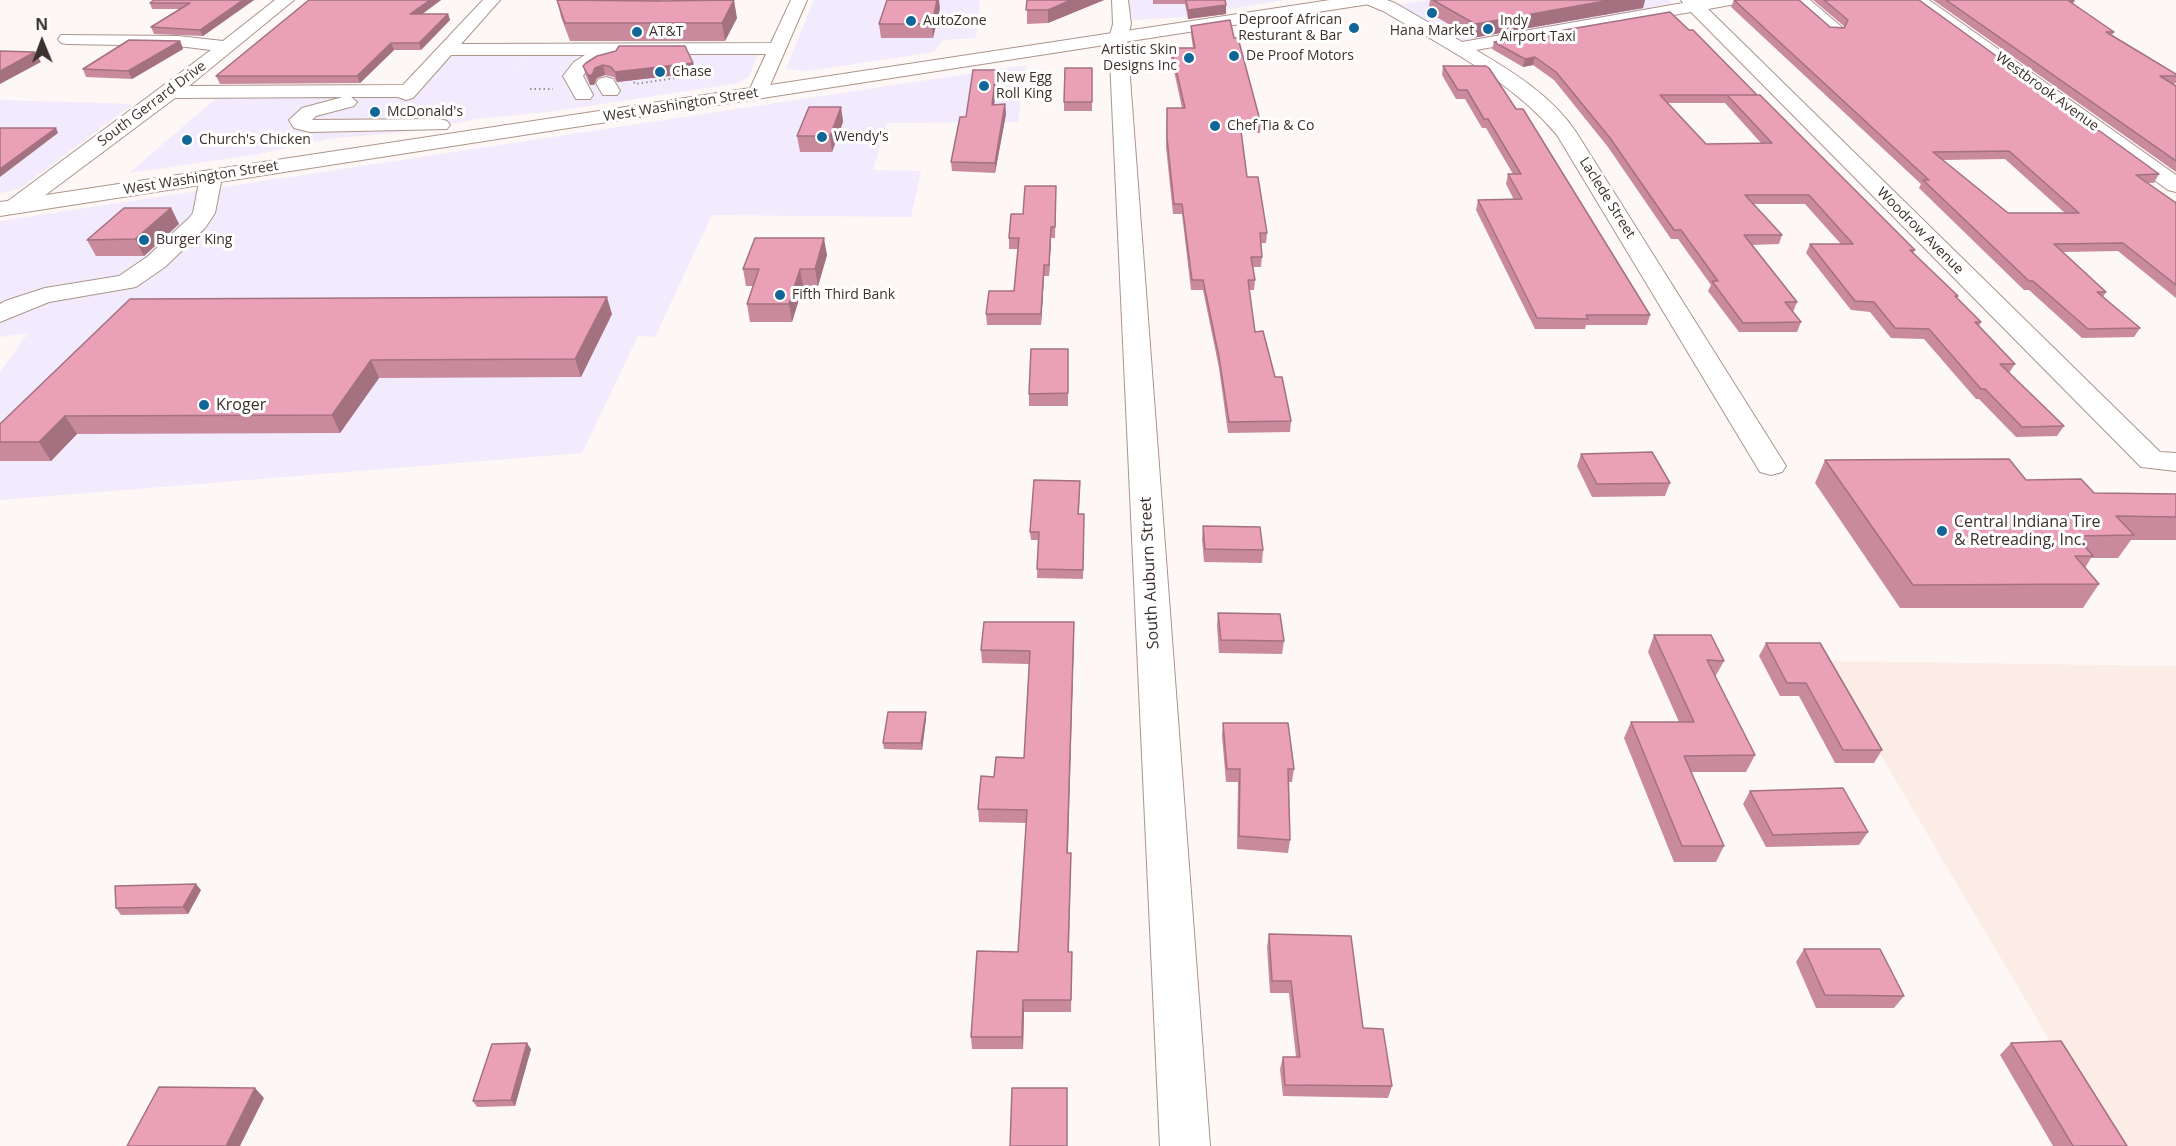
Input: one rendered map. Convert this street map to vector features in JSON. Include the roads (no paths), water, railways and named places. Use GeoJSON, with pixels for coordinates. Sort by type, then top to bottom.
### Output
{"type":"FeatureCollection","features":[{"type":"Feature","properties":{"kind":"street","name":"South Gerrard Drive"},"geometry":{"type":"LineString","coordinates":[[8,208],[170,92],[286,0]]}},
{"type":"Feature","properties":{"kind":"street"},"geometry":{"type":"LineString","coordinates":[[170,92],[408,92],[492,0]]}},
{"type":"Feature","properties":{"kind":"street"},"geometry":{"type":"LineString","coordinates":[[758,93],[798,0]]}},
{"type":"Feature","properties":{"kind":"street","name":"South Auburn Street"},"geometry":{"type":"LineString","coordinates":[[1120,0],[1122,24],[1118,38],[1185,1146]]}},
{"type":"Feature","properties":{"kind":"street","name":"West Washington Street"},"geometry":{"type":"LineString","coordinates":[[8,208],[1363,0]]}},
{"type":"Feature","properties":{"kind":"street","name":"Laclede Street"},"geometry":{"type":"LineString","coordinates":[[1372,0],[1389,7],[1522,88],[1561,125],[1771,466]]}},
{"type":"Feature","properties":{"kind":"street"},"geometry":{"type":"LineString","coordinates":[[1457,48],[1692,3],[1730,0]]}},
{"type":"Feature","properties":{"kind":"street"},"geometry":{"type":"LineString","coordinates":[[1800,0],[1836,29]]}},
{"type":"Feature","properties":{"kind":"street","name":"Westbrook Avenue"},"geometry":{"type":"LineString","coordinates":[[1918,0],[2176,185]]}},
{"type":"Feature","properties":{"kind":"street","name":"Woodrow Avenue"},"geometry":{"type":"LineString","coordinates":[[1692,3],[2164,462]]}},
{"type":"Feature","properties":{"kind":"street"},"geometry":{"type":"LineString","coordinates":[[67,39],[178,41],[227,47]]}},
{"type":"Feature","properties":{"kind":"street"},"geometry":{"type":"LineString","coordinates":[[446,50],[776,51]]}},
{"type":"Feature","properties":{"kind":"street"},"geometry":{"type":"LineString","coordinates":[[583,95],[573,76],[584,61],[618,54],[776,51]]}},
{"type":"Feature","properties":{"kind":"street"},"geometry":{"type":"LineString","coordinates":[[606,83],[602,68],[608,63],[662,54]]}},
{"type":"Feature","properties":{"kind":"street"},"geometry":{"type":"LineString","coordinates":[[372,94],[309,112],[299,120],[301,124],[310,126],[440,125]]}},
{"type":"Feature","properties":{"kind":"street"},"geometry":{"type":"LineString","coordinates":[[0,314],[15,304],[32,298],[127,282],[140,275],[197,223],[204,213],[210,177]]}},
{"type":"Feature","properties":{"kind":"place","name":"Hana Market"},"geometry":{"type":"Point","coordinates":[1432,13]}},
{"type":"Feature","properties":{"kind":"place","name":"AutoZone"},"geometry":{"type":"Point","coordinates":[911,21]}},
{"type":"Feature","properties":{"kind":"place","name":"Deproof African Resturant & Bar"},"geometry":{"type":"Point","coordinates":[1354,28]}},
{"type":"Feature","properties":{"kind":"place","name":"Indy Airport Taxi"},"geometry":{"type":"Point","coordinates":[1488,29]}},
{"type":"Feature","properties":{"kind":"place","name":"AT&T"},"geometry":{"type":"Point","coordinates":[637,32]}},
{"type":"Feature","properties":{"kind":"place","name":"De Proof Motors"},"geometry":{"type":"Point","coordinates":[1234,56]}},
{"type":"Feature","properties":{"kind":"place","name":"Artistic Skin Designs Inc"},"geometry":{"type":"Point","coordinates":[1189,58]}},
{"type":"Feature","properties":{"kind":"place","name":"Chase"},"geometry":{"type":"Point","coordinates":[660,72]}},
{"type":"Feature","properties":{"kind":"place","name":"New Egg Roll King"},"geometry":{"type":"Point","coordinates":[984,86]}},
{"type":"Feature","properties":{"kind":"place","name":"McDonald's"},"geometry":{"type":"Point","coordinates":[375,112]}},
{"type":"Feature","properties":{"kind":"place","name":"Chef Tia & Co"},"geometry":{"type":"Point","coordinates":[1215,126]}},
{"type":"Feature","properties":{"kind":"place","name":"Wendy's"},"geometry":{"type":"Point","coordinates":[822,137]}},
{"type":"Feature","properties":{"kind":"place","name":"Church's Chicken"},"geometry":{"type":"Point","coordinates":[187,140]}},
{"type":"Feature","properties":{"kind":"place","name":"Burger King"},"geometry":{"type":"Point","coordinates":[144,240]}},
{"type":"Feature","properties":{"kind":"place","name":"Fifth Third Bank"},"geometry":{"type":"Point","coordinates":[780,295]}},
{"type":"Feature","properties":{"kind":"place","name":"Kroger"},"geometry":{"type":"Point","coordinates":[204,405]}},
{"type":"Feature","properties":{"kind":"place","name":"Central Indiana Tire & Retreading, Inc."},"geometry":{"type":"Point","coordinates":[1942,531]}}]}
